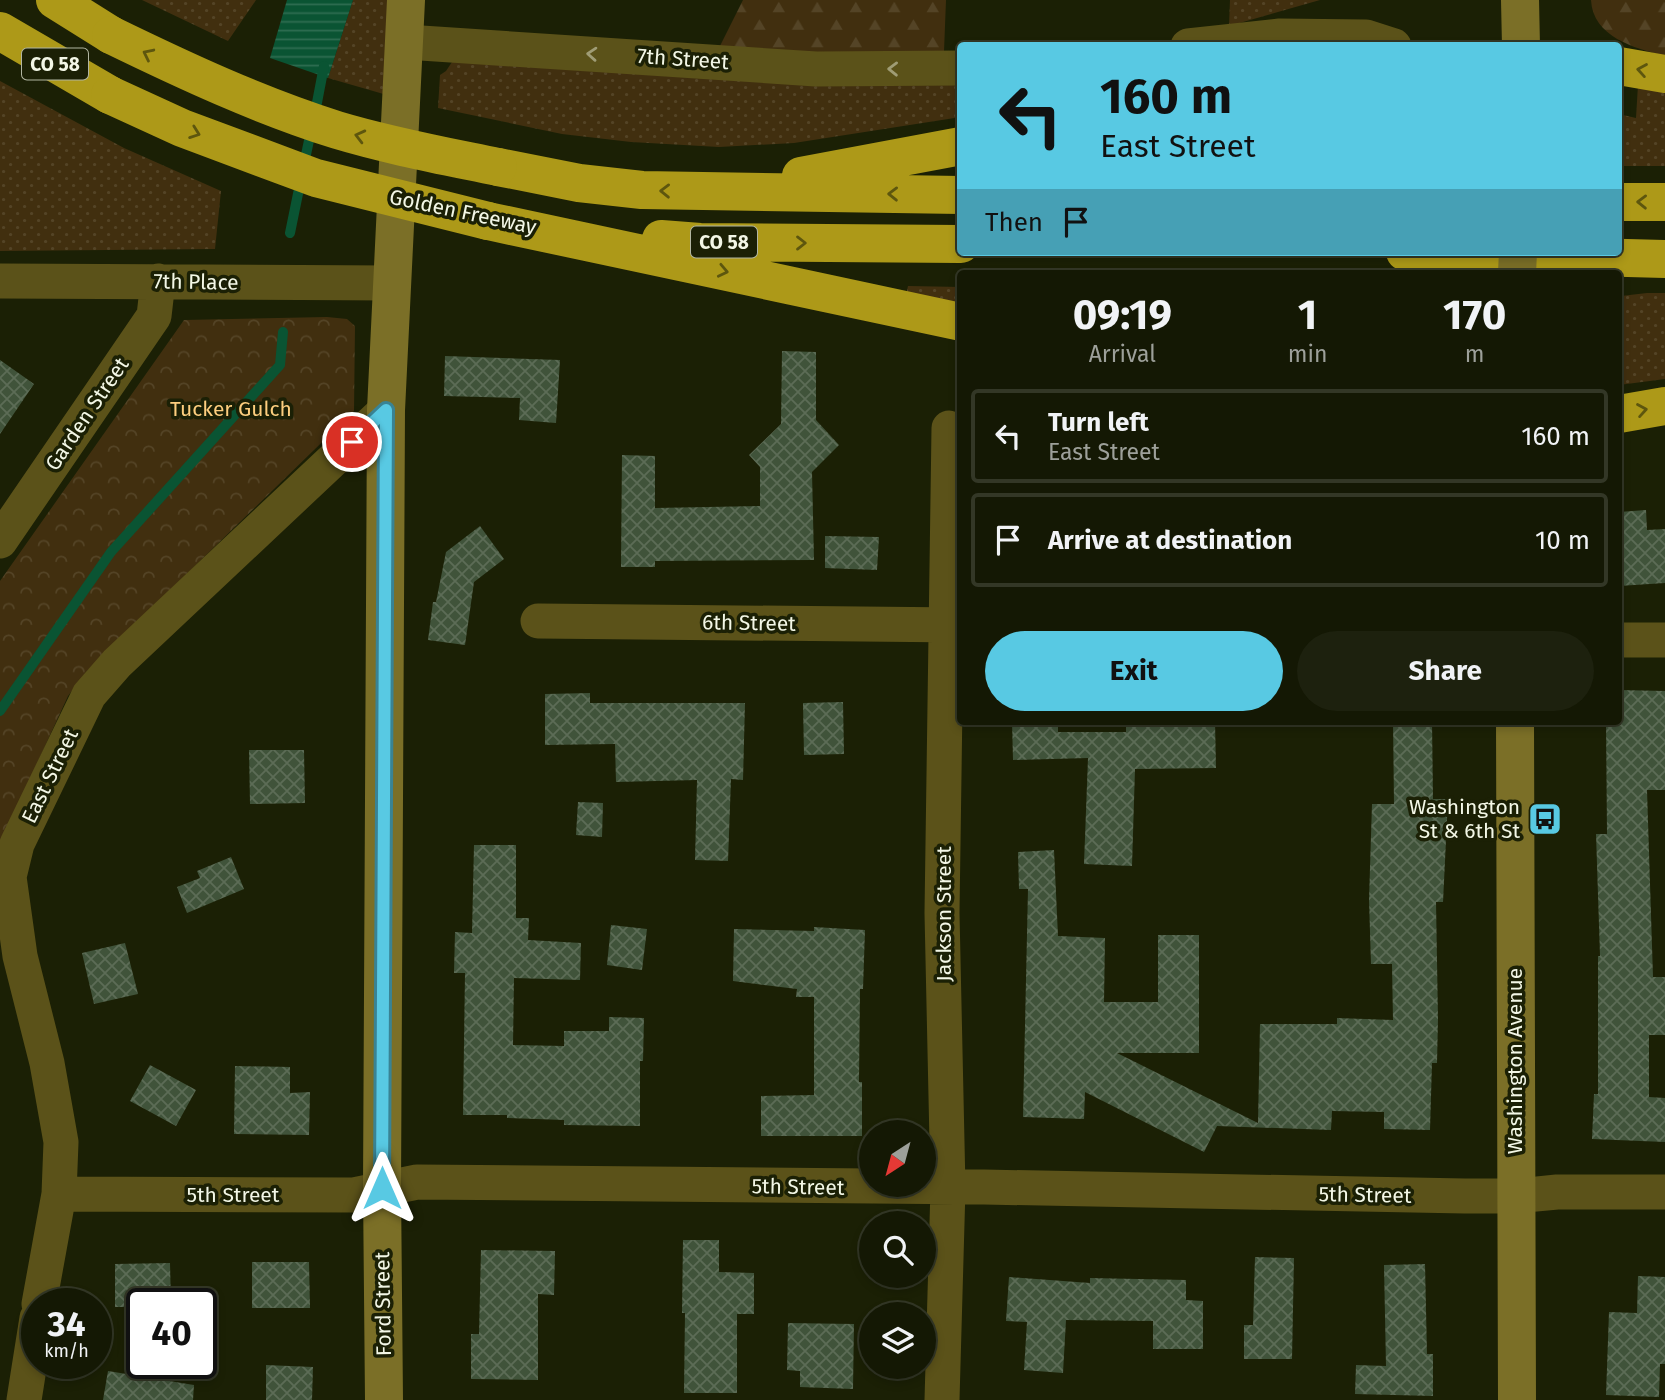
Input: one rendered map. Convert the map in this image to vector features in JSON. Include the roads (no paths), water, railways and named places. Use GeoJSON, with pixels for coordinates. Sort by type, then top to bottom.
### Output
{"type":"FeatureCollection","features":[{"type":"Feature","properties":{"kind":"highway","name":"CO 58"},"geometry":{"type":"LineString","coordinates":[[55,0],[111,35],[195,76],[266,106],[339,130],[420,151],[579,183],[642,190],[957,195]]}},
{"type":"Feature","properties":{"kind":"highway","name":"Golden Freeway"},"geometry":{"type":"LineString","coordinates":[[0,31],[110,95],[181,128],[316,178],[488,222],[586,234],[701,242],[957,244]]}},
{"type":"Feature","properties":{"kind":"highway"},"geometry":{"type":"LineString","coordinates":[[1622,67],[1665,74]]}},
{"type":"Feature","properties":{"kind":"highway"},"geometry":{"type":"LineString","coordinates":[[719,192],[957,147]]}},
{"type":"Feature","properties":{"kind":"highway"},"geometry":{"type":"LineString","coordinates":[[1622,202],[1665,202]]}},
{"type":"Feature","properties":{"kind":"highway"},"geometry":{"type":"LineString","coordinates":[[488,222],[957,321]]}},
{"type":"Feature","properties":{"kind":"highway"},"geometry":{"type":"LineString","coordinates":[[1554,256],[1665,259]]}},
{"type":"Feature","properties":{"kind":"highway"},"geometry":{"type":"LineString","coordinates":[[1622,413],[1665,406]]}},
{"type":"Feature","properties":{"kind":"street","name":"Ford Street"},"geometry":{"type":"LineString","coordinates":[[384,1400],[382,1188],[386,410],[406,0]]}},
{"type":"Feature","properties":{"kind":"street"},"geometry":{"type":"LineString","coordinates":[[1520,0],[1521,42]]}},
{"type":"Feature","properties":{"kind":"street"},"geometry":{"type":"LineString","coordinates":[[1225,42],[1280,36],[1366,37],[1382,42]]}},
{"type":"Feature","properties":{"kind":"street","name":"7th Street"},"geometry":{"type":"LineString","coordinates":[[406,42],[816,69],[957,68]]}},
{"type":"Feature","properties":{"kind":"street","name":"7th Place"},"geometry":{"type":"LineString","coordinates":[[0,281],[391,283]]}},
{"type":"Feature","properties":{"kind":"street","name":"Garden Street"},"geometry":{"type":"LineString","coordinates":[[0,541],[154,316],[158,281]]}},
{"type":"Feature","properties":{"kind":"street","name":"East Street"},"geometry":{"type":"LineString","coordinates":[[42,1288],[59,1194],[61,1142],[47,1063],[20,956],[9,877],[17,844],[89,695],[117,663],[386,410]]}},
{"type":"Feature","properties":{"kind":"street","name":"Jackson Street"},"geometry":{"type":"LineString","coordinates":[[942,1400],[948,1188],[942,913],[947,665],[953,625],[949,428]]}},
{"type":"Feature","properties":{"kind":"street","name":"6th Street"},"geometry":{"type":"LineString","coordinates":[[538,621],[953,625]]}},
{"type":"Feature","properties":{"kind":"street"},"geometry":{"type":"LineString","coordinates":[[1622,640],[1665,640]]}},
{"type":"Feature","properties":{"kind":"street","name":"Washington Avenue"},"geometry":{"type":"LineString","coordinates":[[1514,725],[1517,1400]]}},
{"type":"Feature","properties":{"kind":"street","name":"5th Street"},"geometry":{"type":"LineString","coordinates":[[59,1194],[354,1195],[417,1182],[1516,1196],[1557,1192],[1665,1192]]}},
{"type":"Feature","properties":{"kind":"street"},"geometry":{"type":"LineString","coordinates":[[24,1400],[27,1379]]}},
{"type":"Feature","properties":{"kind":"waterway","name":"Tucker Gulch"},"geometry":{"type":"LineString","coordinates":[[315,113],[324,66]]}},
{"type":"Feature","properties":{"kind":"waterway","name":"Tucker Gulch"},"geometry":{"type":"LineString","coordinates":[[304,164],[311,131]]}},
{"type":"Feature","properties":{"kind":"waterway","name":"Tucker Gulch"},"geometry":{"type":"LineString","coordinates":[[290,233],[301,179]]}},
{"type":"Feature","properties":{"kind":"waterway","name":"Tucker Gulch"},"geometry":{"type":"LineString","coordinates":[[0,711],[111,552],[280,365],[283,332]]}},
{"type":"Feature","properties":{"kind":"place","name":"Washington St & 6th St"},"geometry":{"type":"Point","coordinates":[1545,819]}}]}
